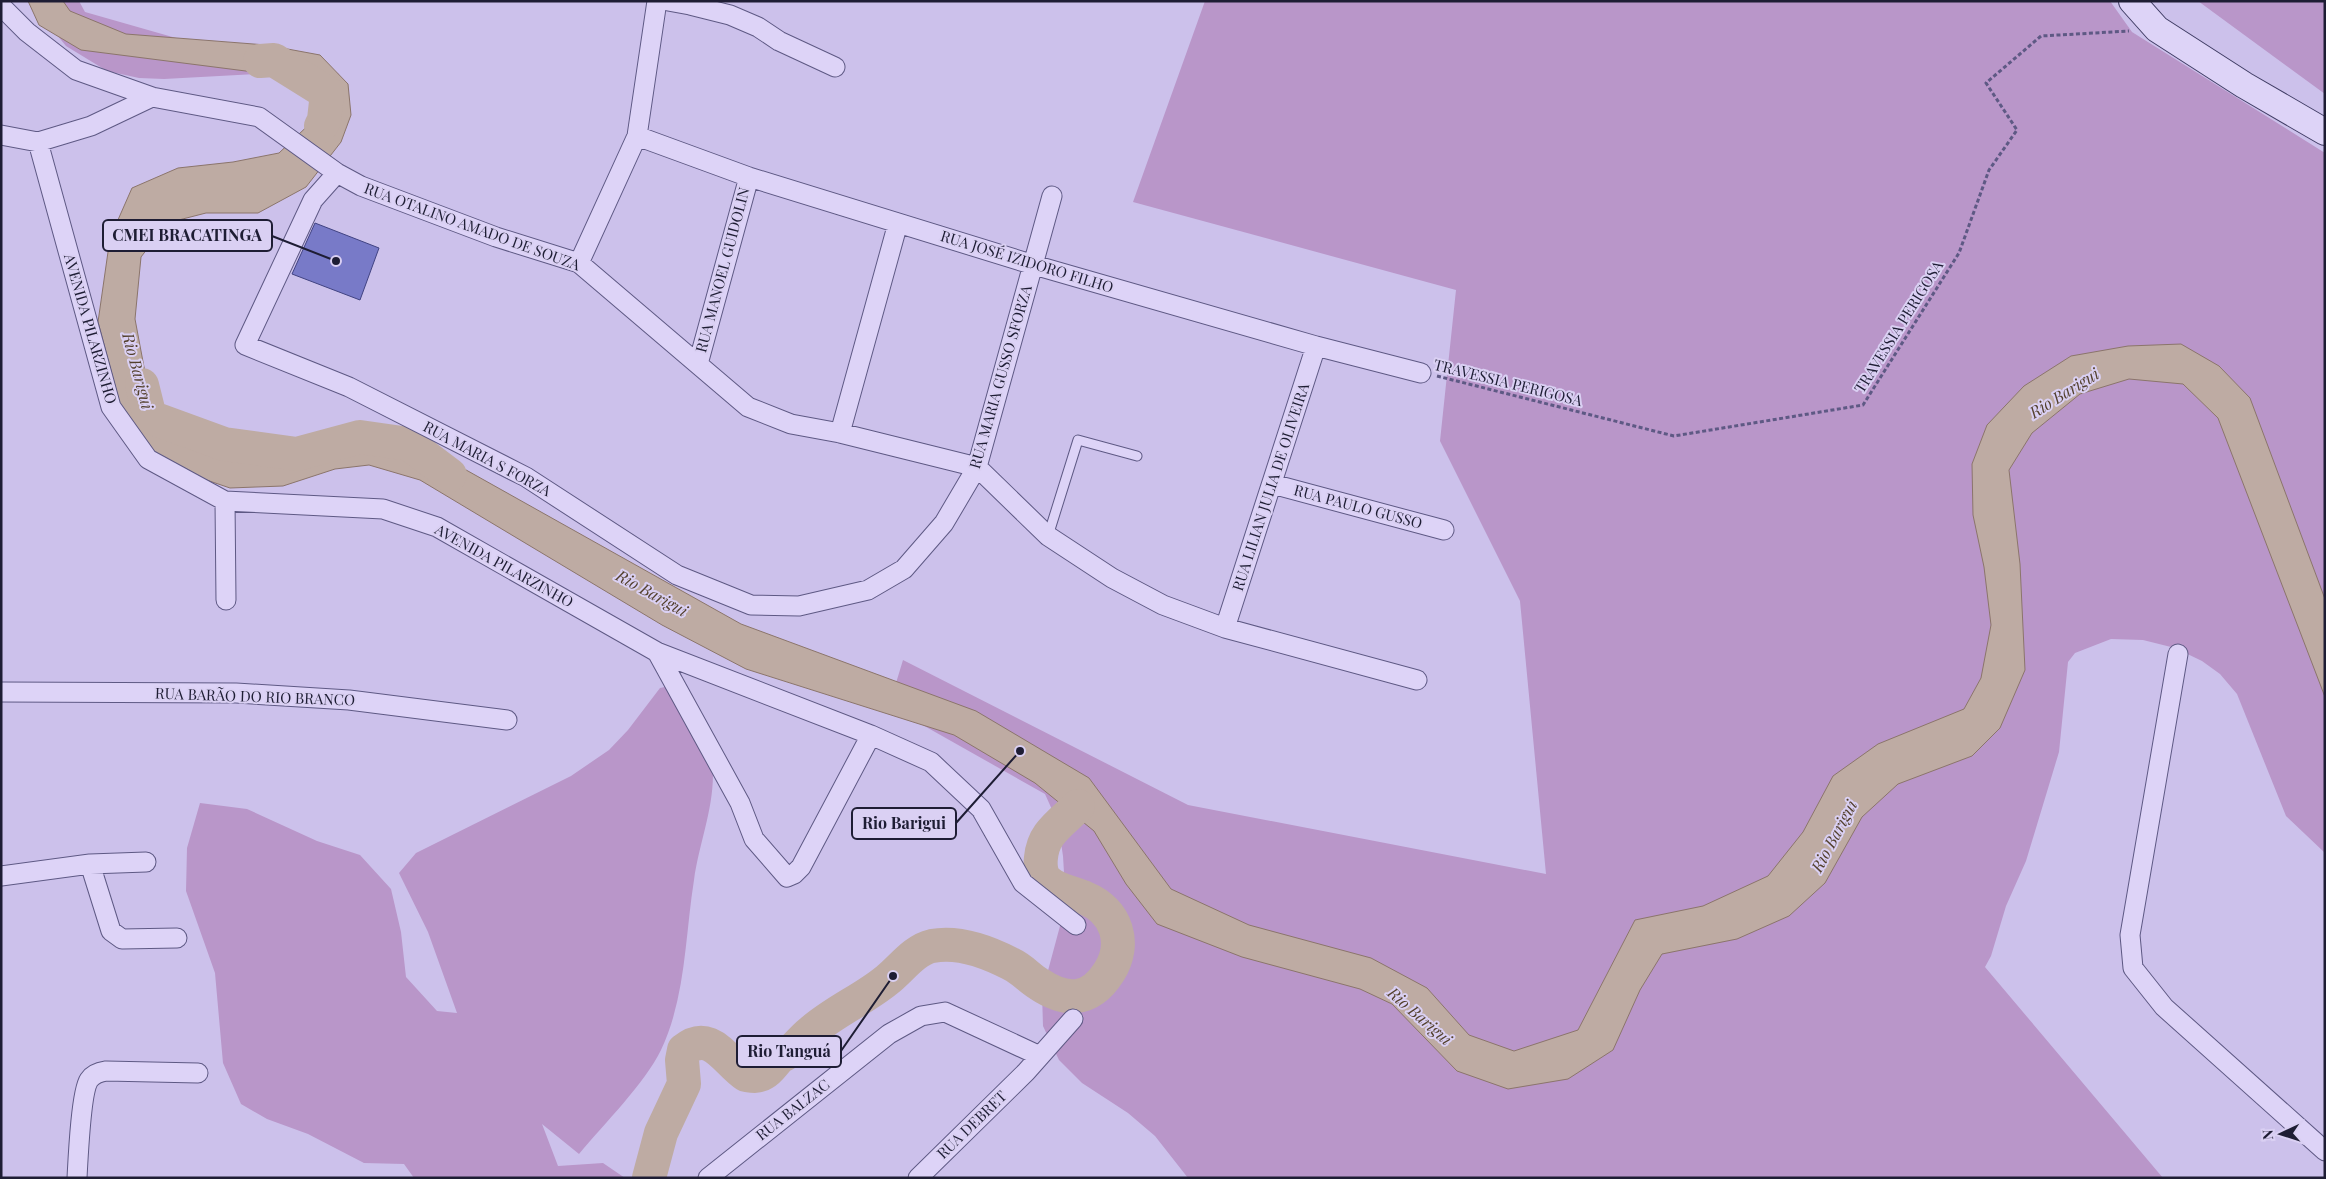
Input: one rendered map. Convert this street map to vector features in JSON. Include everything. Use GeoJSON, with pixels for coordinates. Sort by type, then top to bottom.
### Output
{"type":"FeatureCollection","features":[{"type":"Feature","properties":{"kind":"main road"},"geometry":{"type":"LineString","coordinates":[[2132,1],[2157,29],[2244,85],[2325,132]]}},
{"type":"Feature","properties":{"kind":"street"},"geometry":{"type":"LineString","coordinates":[[579,263],[637,136],[657,1]]}},
{"type":"Feature","properties":{"kind":"street"},"geometry":{"type":"LineString","coordinates":[[668,1],[730,15],[758,27],[779,41],[835,67]]}},
{"type":"Feature","properties":{"kind":"street","name":"RUA OTALINO AMADO DE SOUZA"},"geometry":{"type":"LineString","coordinates":[[1,6],[27,32],[76,70],[152,97],[259,117],[360,186],[496,237],[579,263],[748,407],[791,424],[840,433],[977,466]]}},
{"type":"Feature","properties":{"kind":"street"},"geometry":{"type":"LineString","coordinates":[[1,135],[38,142],[91,126],[152,97]]}},
{"type":"Feature","properties":{"kind":"street","name":"RUA JOSÉ IZIDORO FILHO"},"geometry":{"type":"LineString","coordinates":[[637,136],[748,177],[1034,265],[1316,346],[1421,372]]}},
{"type":"Feature","properties":{"kind":"street","name":"AVENIDA PILARZINHO"},"geometry":{"type":"LineString","coordinates":[[38,142],[111,407],[148,459],[225,501],[383,509],[437,527],[657,652],[871,735],[931,762],[981,809],[1023,883],[1076,925]]}},
{"type":"Feature","properties":{"kind":"street","name":"RUA MARIA S FORZA"},"geometry":{"type":"LineString","coordinates":[[333,169],[313,200],[246,345],[349,387],[526,477],[677,575],[751,605],[799,606],[868,590],[904,568]]}},
{"type":"Feature","properties":{"kind":"street","name":"RUA MANOEL GUIDOLIN"},"geometry":{"type":"LineString","coordinates":[[698,364],[748,177]]}},
{"type":"Feature","properties":{"kind":"street","name":"RUA MARIA GUSSO SFORZA"},"geometry":{"type":"LineString","coordinates":[[904,568],[944,523],[977,466],[1052,196]]}},
{"type":"Feature","properties":{"kind":"street"},"geometry":{"type":"LineString","coordinates":[[840,433],[898,224]]}},
{"type":"Feature","properties":{"kind":"street","name":"RUA LILIAN JULIA DE OLIVEIRA"},"geometry":{"type":"LineString","coordinates":[[1225,628],[1316,346]]}},
{"type":"Feature","properties":{"kind":"street"},"geometry":{"type":"LineString","coordinates":[[977,466],[1048,536],[1120,582],[1163,605],[1225,628],[1417,680]]}},
{"type":"Feature","properties":{"kind":"street","name":"RUA PAULO GUSSO"},"geometry":{"type":"LineString","coordinates":[[1272,484],[1444,530]]}},
{"type":"Feature","properties":{"kind":"street"},"geometry":{"type":"LineString","coordinates":[[225,501],[226,600]]}},
{"type":"Feature","properties":{"kind":"street"},"geometry":{"type":"LineString","coordinates":[[657,652],[740,803],[754,839],[787,877],[801,867],[871,735]]}},
{"type":"Feature","properties":{"kind":"street"},"geometry":{"type":"LineString","coordinates":[[2178,654],[2130,935],[2133,968],[2164,1007],[2325,1151]]}},
{"type":"Feature","properties":{"kind":"street","name":"RUA BARÃO DO RIO BRANCO"},"geometry":{"type":"LineString","coordinates":[[1,692],[246,694],[349,700],[507,720]]}},
{"type":"Feature","properties":{"kind":"street"},"geometry":{"type":"LineString","coordinates":[[1,876],[90,864],[146,862]]}},
{"type":"Feature","properties":{"kind":"street"},"geometry":{"type":"LineString","coordinates":[[90,864],[112,931],[122,939],[177,938]]}},
{"type":"Feature","properties":{"kind":"street","name":"RUA BALZAC"},"geometry":{"type":"LineString","coordinates":[[708,1178],[889,1034],[921,1016],[945,1012],[1040,1056]]}},
{"type":"Feature","properties":{"kind":"street","name":"RUA DEBRET"},"geometry":{"type":"LineString","coordinates":[[918,1178],[1026,1072],[1073,1019]]}},
{"type":"Feature","properties":{"kind":"street"},"geometry":{"type":"LineString","coordinates":[[77,1178],[85,1096],[88,1082],[95,1074],[106,1071],[198,1073]]}},
{"type":"Feature","properties":{"kind":"lane"},"geometry":{"type":"LineString","coordinates":[[1048,536],[1078,440],[1136,456]]}},
{"type":"Feature","properties":{"kind":"path","name":"TRAVESSIA PERIGOSA"},"geometry":{"type":"LineString","coordinates":[[1421,372],[1674,436],[1863,405],[1959,253],[1989,170],[2017,130],[1986,82],[2041,36],[2157,29]]}},
{"type":"Feature","properties":{"kind":"shaded area"},"geometry":{"type":"Polygon","coordinates":[[[29,1],[79,1],[85,12],[204,46],[306,53],[339,74],[343,93],[319,92],[302,78],[275,73],[164,79],[139,78],[107,71],[66,46],[29,1]]]}},
{"type":"Feature","properties":{"kind":"shaded area"},"geometry":{"type":"Polygon","coordinates":[[[1205,1],[2110,1],[2132,32],[2325,153],[2325,853],[2286,816],[2237,694],[2220,674],[2202,661],[2175,648],[2143,640],[2111,639],[2075,653],[2068,662],[2059,752],[2026,861],[2006,906],[1991,956],[1985,967],[2163,1178],[1188,1178],[1155,1136],[1128,1113],[1082,1083],[1059,1060],[1043,1026],[1042,993],[1060,926],[1065,889],[1058,823],[1045,794],[889,706],[903,660],[1188,805],[1546,874],[1520,601],[1440,441],[1456,290],[1133,202],[1205,1]]]}},
{"type":"Feature","properties":{"kind":"shaded area"},"geometry":{"type":"Polygon","coordinates":[[[2198,1],[2325,1],[2325,94],[2198,1]]]}},
{"type":"Feature","properties":{"kind":"shaded area"},"geometry":{"type":"Polygon","coordinates":[[[684,683],[703,728],[711,753],[713,785],[694,880],[684,966],[669,1030],[661,1050],[645,1076],[579,1154],[542,1124],[558,1166],[603,1163],[625,1178],[414,1178],[404,1164],[364,1163],[308,1134],[267,1119],[241,1104],[223,1063],[215,973],[186,891],[187,848],[200,803],[247,809],[317,841],[360,855],[391,889],[401,932],[406,977],[437,1011],[457,1013],[428,932],[399,873],[416,853],[571,776],[609,750],[628,730],[660,688],[684,683]]]}},
{"type":"Feature","properties":{"kind":"water"},"geometry":{"type":"Polygon","coordinates":[[[28,1],[63,1],[70,11],[126,34],[266,45],[320,55],[348,84],[351,115],[341,142],[306,187],[258,213],[206,213],[167,223],[141,257],[135,319],[147,383],[163,422],[215,448],[290,463],[375,440],[434,452],[741,624],[976,711],[1089,778],[1171,889],[1249,925],[1371,958],[1427,988],[1469,1035],[1514,1051],[1578,1030],[1635,920],[1703,906],[1768,876],[1803,832],[1833,776],[1878,744],[1964,709],[1981,678],[1991,625],[1984,567],[1973,515],[1972,464],[1987,425],[2024,386],[2071,356],[2128,346],[2181,344],[2219,366],[2250,398],[2325,599],[2325,697],[2218,418],[2183,384],[2129,379],[2080,394],[2032,433],[2009,470],[2020,564],[2025,670],[2000,728],[1972,756],[1898,784],[1862,817],[1825,883],[1789,916],[1737,939],[1662,954],[1640,990],[1613,1050],[1568,1079],[1508,1089],[1457,1071],[1392,1004],[1360,989],[1242,957],[1157,924],[1126,884],[1094,831],[1035,783],[954,735],[746,669],[662,625],[420,480],[369,465],[335,469],[283,486],[230,488],[180,471],[146,447],[121,408],[98,322],[110,238],[132,188],[178,168],[233,162],[279,153],[317,117],[316,80],[81,50],[39,25],[28,1]]]}},
{"type":"Feature","properties":{"kind":"building"},"geometry":{"type":"Polygon","coordinates":[[[315,223],[379,248],[360,300],[292,274],[315,223]]]}},
{"type":"Feature","properties":{"kind":"waterway","name":"Rio Barigui"},"geometry":{"type":"LineString","coordinates":[[260,61],[274,60],[327,93],[324,120],[321,126]]}},
{"type":"Feature","properties":{"kind":"waterway","name":"Rio Barigui"},"geometry":{"type":"LineString","coordinates":[[142,385],[150,417],[224,444],[297,454],[360,437],[409,444],[450,475]]}},
{"type":"Feature","properties":{"kind":"waterway"},"geometry":{"type":"LineString","coordinates":[[649,1178],[661,1133],[684,1084],[682,1060],[684,1050],[694,1044],[702,1043],[718,1049],[746,1075],[755,1076],[762,1074],[830,1017],[878,987],[919,951],[932,946],[962,946],[993,955],[1015,966],[1039,984],[1059,994],[1077,996],[1086,994],[1094,989],[1102,982],[1114,961],[1118,940],[1116,929],[1105,911],[1096,904],[1055,887],[1047,881],[1041,865],[1042,852],[1049,835],[1078,806]]}},
{"type":"Feature","properties":{"kind":"place","name":"CMEI BRACATINGA"},"geometry":{"type":"Point","coordinates":[336,261]}},
{"type":"Feature","properties":{"kind":"place","name":"Rio Barigui"},"geometry":{"type":"Point","coordinates":[1020,751]}},
{"type":"Feature","properties":{"kind":"place","name":"Rio Tanguá"},"geometry":{"type":"Point","coordinates":[893,976]}}]}
